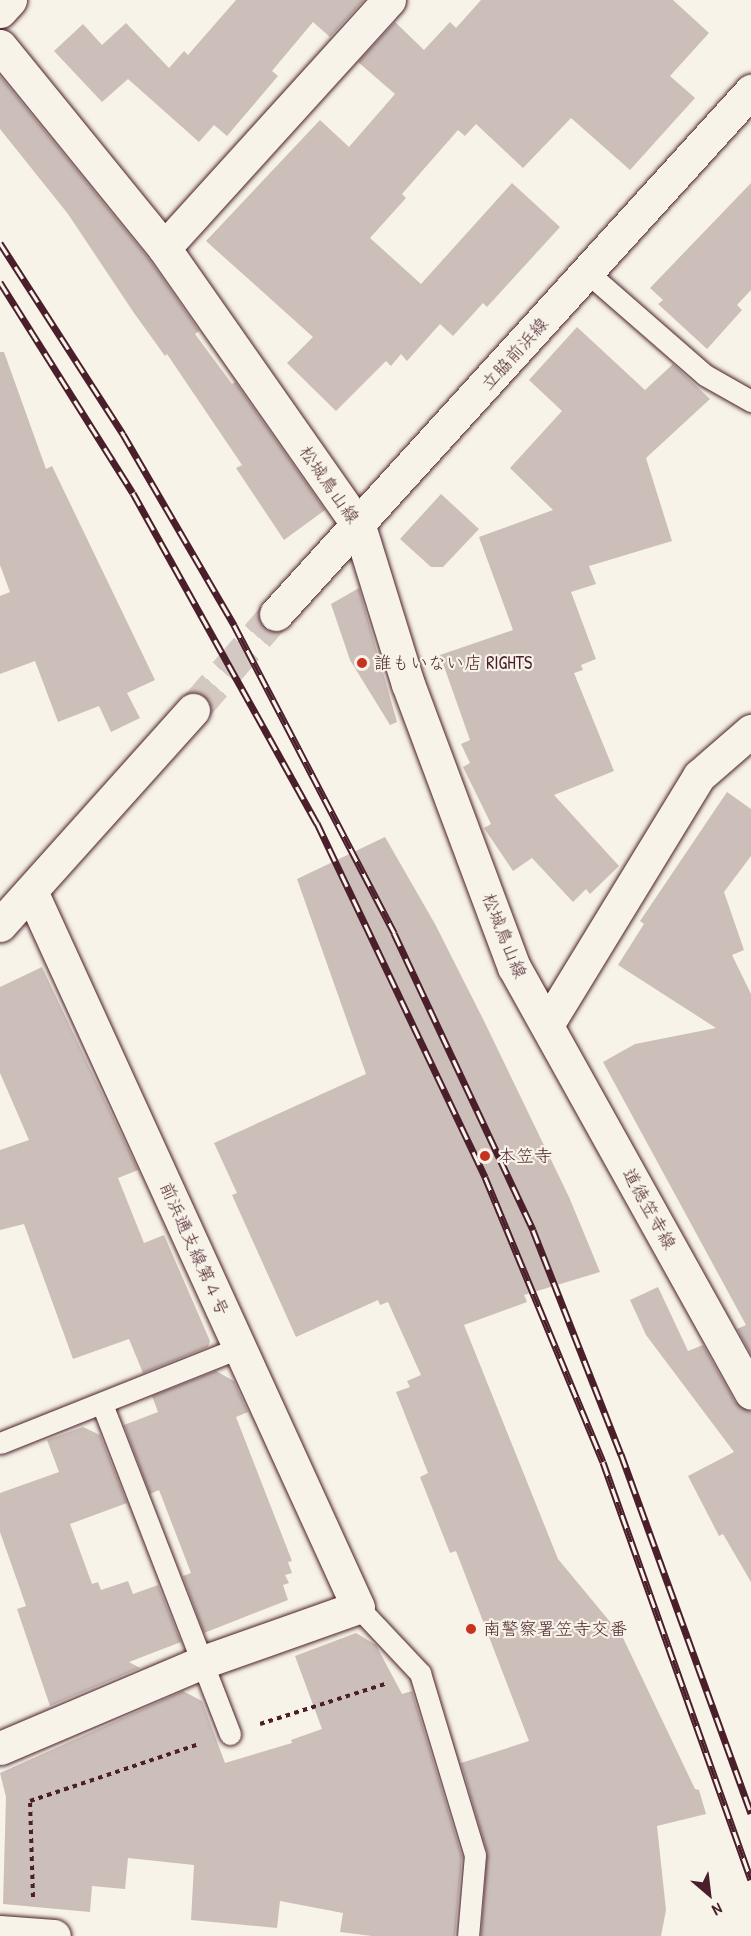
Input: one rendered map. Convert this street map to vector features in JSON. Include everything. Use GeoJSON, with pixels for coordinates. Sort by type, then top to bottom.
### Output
{"type":"FeatureCollection","features":[{"type":"Feature","properties":{"kind":"street"},"geometry":{"type":"LineString","coordinates":[[0,11],[10,0]]}},
{"type":"Feature","properties":{"kind":"street"},"geometry":{"type":"LineString","coordinates":[[164,248],[389,0]]}},
{"type":"Feature","properties":{"kind":"street","name":"松城鳥山線"},"geometry":{"type":"LineString","coordinates":[[0,46],[164,248],[359,526],[420,717],[514,967],[547,1025]]}},
{"type":"Feature","properties":{"kind":"street","name":"立脇前浜線"},"geometry":{"type":"LineString","coordinates":[[276,614],[359,526],[751,91]]}},
{"type":"Feature","properties":{"kind":"street"},"geometry":{"type":"LineString","coordinates":[[0,925],[194,710]]}},
{"type":"Feature","properties":{"kind":"street"},"geometry":{"type":"LineString","coordinates":[[547,1025],[699,776],[751,731]]}},
{"type":"Feature","properties":{"kind":"street","name":"前浜通支線第４号"},"geometry":{"type":"LineString","coordinates":[[31,891],[358,1607]]}},
{"type":"Feature","properties":{"kind":"street","name":"道徳笠寺線"},"geometry":{"type":"LineString","coordinates":[[547,1025],[750,1389]]}},
{"type":"Feature","properties":{"kind":"street"},"geometry":{"type":"LineString","coordinates":[[0,1748],[203,1662],[358,1607]]}},
{"type":"Feature","properties":{"kind":"street"},"geometry":{"type":"LineString","coordinates":[[0,1932],[44,1935]]}},
{"type":"Feature","properties":{"kind":"lane"},"geometry":{"type":"LineString","coordinates":[[588,273],[705,375],[751,401]]}},
{"type":"Feature","properties":{"kind":"lane"},"geometry":{"type":"LineString","coordinates":[[0,1443],[239,1348]]}},
{"type":"Feature","properties":{"kind":"lane"},"geometry":{"type":"LineString","coordinates":[[102,1404],[230,1734]]}},
{"type":"Feature","properties":{"kind":"lane"},"geometry":{"type":"LineString","coordinates":[[358,1607],[420,1673],[475,1855],[468,1936]]}},
{"type":"Feature","properties":{"kind":"path"},"geometry":{"type":"LineString","coordinates":[[44,1935],[30,1801],[420,1673]]}},
{"type":"Feature","properties":{"kind":"building"},"geometry":{"type":"Polygon","coordinates":[[[236,0],[364,0],[330,37],[313,22],[272,71],[278,76],[227,136],[214,125],[199,142],[128,79],[102,102],[54,51],[83,24],[102,45],[126,23],[169,68],[184,51],[188,55],[236,0]]]}},
{"type":"Feature","properties":{"kind":"building"},"geometry":{"type":"Polygon","coordinates":[[[481,0],[673,0],[709,33],[670,76],[695,98],[630,170],[571,118],[523,168],[476,124],[465,136],[458,130],[402,194],[406,198],[370,238],[421,284],[512,183],[560,227],[487,307],[483,303],[453,336],[440,324],[407,361],[401,354],[391,366],[386,361],[336,411],[287,363],[313,337],[206,241],[320,120],[349,147],[395,94],[358,62],[395,22],[424,50],[450,22],[456,28],[481,0]]]}},
{"type":"Feature","properties":{"kind":"building"},"geometry":{"type":"Polygon","coordinates":[[[0,76],[149,259],[199,331],[195,334],[232,384],[235,382],[325,510],[284,540],[236,468],[242,465],[167,354],[165,356],[134,313],[68,214],[0,129],[0,76]]]}},
{"type":"Feature","properties":{"kind":"building"},"geometry":{"type":"Polygon","coordinates":[[[751,183],[751,290],[737,305],[742,310],[707,349],[658,304],[663,300],[650,288],[751,183]]]}},
{"type":"Feature","properties":{"kind":"building"},"geometry":{"type":"Polygon","coordinates":[[[577,327],[645,390],[673,364],[710,399],[646,458],[672,541],[589,566],[596,584],[571,592],[596,659],[581,665],[583,670],[574,673],[614,771],[554,795],[619,866],[590,894],[586,889],[573,902],[532,858],[513,871],[484,828],[491,824],[463,767],[470,763],[461,744],[470,740],[440,655],[513,630],[479,537],[553,510],[510,468],[562,411],[529,380],[577,327]]]}},
{"type":"Feature","properties":{"kind":"building"},"geometry":{"type":"Polygon","coordinates":[[[0,352],[4,352],[46,469],[52,466],[155,680],[127,693],[140,718],[111,732],[99,706],[58,722],[35,661],[0,674],[0,596],[10,592],[0,565],[0,352]]]}},
{"type":"Feature","properties":{"kind":"building"},"geometry":{"type":"Polygon","coordinates":[[[441,494],[479,529],[443,567],[431,567],[400,539],[441,494]]]}},
{"type":"Feature","properties":{"kind":"building"},"geometry":{"type":"Polygon","coordinates":[[[359,588],[397,722],[390,725],[350,660],[331,604],[359,588]]]}},
{"type":"Feature","properties":{"kind":"building"},"geometry":{"type":"Polygon","coordinates":[[[727,792],[751,809],[751,856],[724,892],[744,950],[732,955],[751,994],[751,1354],[737,1329],[746,1325],[603,1062],[635,1044],[716,1028],[618,965],[644,924],[640,921],[727,792]]]}},
{"type":"Feature","properties":{"kind":"building"},"geometry":{"type":"Polygon","coordinates":[[[385,837],[435,924],[484,1021],[569,1197],[600,1272],[524,1295],[527,1302],[464,1325],[558,1559],[611,1623],[615,1621],[695,1789],[699,1790],[706,1814],[657,1826],[666,1910],[661,1936],[481,1936],[487,1852],[461,1763],[529,1741],[456,1551],[450,1553],[420,1477],[428,1473],[396,1392],[410,1387],[407,1381],[421,1375],[388,1302],[380,1305],[378,1300],[296,1337],[232,1195],[237,1193],[214,1143],[366,1074],[297,879],[385,837]]]}},
{"type":"Feature","properties":{"kind":"building"},"geometry":{"type":"Polygon","coordinates":[[[42,967],[138,1170],[118,1178],[144,1243],[164,1235],[210,1341],[208,1347],[143,1373],[129,1339],[73,1359],[24,1224],[0,1230],[0,1150],[29,1140],[0,1073],[0,987],[42,967]]]}},
{"type":"Feature","properties":{"kind":"building"},"geometry":{"type":"Polygon","coordinates":[[[658,1287],[688,1351],[703,1345],[735,1402],[751,1412],[751,1582],[723,1534],[719,1536],[688,1476],[734,1452],[646,1335],[630,1300],[658,1287]]]}},
{"type":"Feature","properties":{"kind":"building"},"geometry":{"type":"Polygon","coordinates":[[[216,1371],[234,1381],[248,1412],[236,1417],[292,1561],[288,1562],[292,1573],[285,1575],[289,1583],[283,1585],[288,1600],[204,1633],[183,1576],[191,1573],[159,1490],[150,1494],[124,1425],[158,1412],[152,1396],[216,1371]]]}},
{"type":"Feature","properties":{"kind":"building"},"geometry":{"type":"Polygon","coordinates":[[[83,1427],[100,1435],[127,1503],[70,1524],[92,1584],[98,1582],[101,1590],[128,1581],[133,1594],[158,1585],[181,1642],[129,1662],[140,1668],[50,1706],[17,1609],[26,1606],[0,1532],[0,1493],[59,1472],[47,1440],[83,1427]]]}},
{"type":"Feature","properties":{"kind":"building"},"geometry":{"type":"Polygon","coordinates":[[[356,1633],[376,1645],[402,1694],[412,1691],[462,1856],[455,1936],[372,1936],[340,1932],[343,1913],[280,1901],[277,1928],[191,1920],[194,1865],[128,1858],[125,1889],[92,1886],[90,1912],[3,1904],[6,1797],[0,1773],[183,1691],[202,1701],[225,1763],[292,1743],[291,1740],[322,1729],[295,1656],[356,1633]]]}},
{"type":"Feature","properties":{"kind":"tunnel"},"geometry":{"type":"LineString","coordinates":[[193,710],[276,614]]}},
{"type":"Feature","properties":{"kind":"railway"},"geometry":{"type":"LineString","coordinates":[[0,243],[123,434],[234,625],[394,933],[533,1230],[621,1454],[751,1813]]}},
{"type":"Feature","properties":{"kind":"railway"},"geometry":{"type":"LineString","coordinates":[[0,282],[133,493],[317,823],[485,1177],[603,1462],[751,1880]]}},
{"type":"Feature","properties":{"kind":"place","name":"誰もいない店 RIGHTS"},"geometry":{"type":"Point","coordinates":[362,663]}},
{"type":"Feature","properties":{"kind":"place","name":"本笠寺"},"geometry":{"type":"Point","coordinates":[485,1156]}},
{"type":"Feature","properties":{"kind":"place","name":"南警察署笠寺交番"},"geometry":{"type":"Point","coordinates":[471,1629]}}]}
